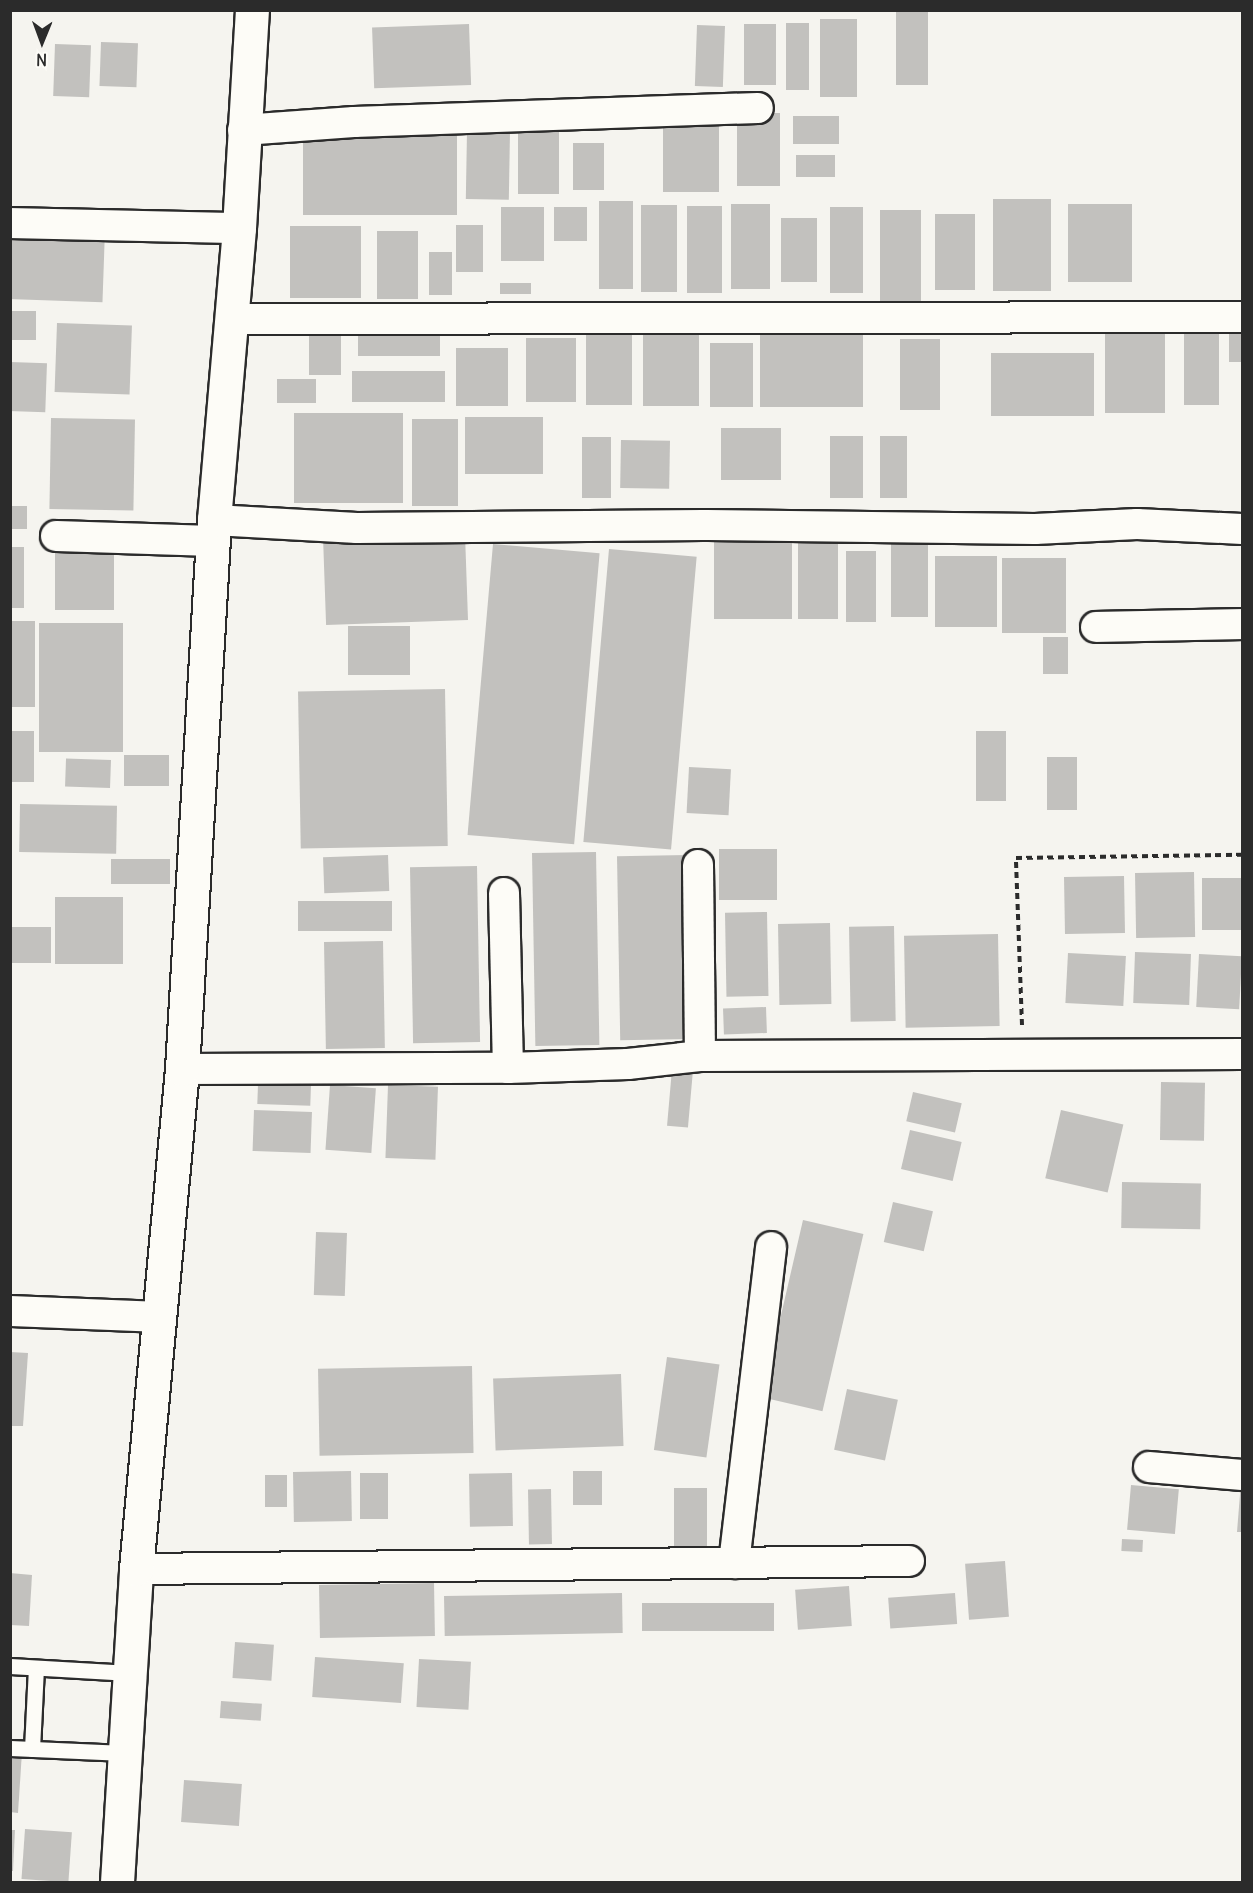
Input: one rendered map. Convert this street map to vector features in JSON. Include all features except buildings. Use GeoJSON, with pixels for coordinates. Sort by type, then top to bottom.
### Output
{"type":"FeatureCollection","features":[{"type":"Feature","properties":{"kind":"street"},"geometry":{"type":"LineString","coordinates":[[117,1882],[136,1569],[182,1069],[213,531],[239,228],[243,130],[252,10]]}},
{"type":"Feature","properties":{"kind":"street"},"geometry":{"type":"LineString","coordinates":[[243,130],[354,122],[758,108]]}},
{"type":"Feature","properties":{"kind":"street"},"geometry":{"type":"LineString","coordinates":[[10,223],[239,228]]}},
{"type":"Feature","properties":{"kind":"street"},"geometry":{"type":"LineString","coordinates":[[231,319],[1242,317]]}},
{"type":"Feature","properties":{"kind":"street"},"geometry":{"type":"LineString","coordinates":[[56,536],[357,528],[703,525],[1035,529],[1137,524],[1242,529]]}},
{"type":"Feature","properties":{"kind":"street"},"geometry":{"type":"LineString","coordinates":[[1096,627],[1242,624]]}},
{"type":"Feature","properties":{"kind":"street"},"geometry":{"type":"LineString","coordinates":[[698,865],[700,1056]]}},
{"type":"Feature","properties":{"kind":"street"},"geometry":{"type":"LineString","coordinates":[[504,893],[508,1068]]}},
{"type":"Feature","properties":{"kind":"street"},"geometry":{"type":"LineString","coordinates":[[182,1069],[508,1068],[628,1064],[700,1056],[1242,1054]]}},
{"type":"Feature","properties":{"kind":"street"},"geometry":{"type":"LineString","coordinates":[[734,1563],[771,1247]]}},
{"type":"Feature","properties":{"kind":"street"},"geometry":{"type":"LineString","coordinates":[[10,1311],[159,1317]]}},
{"type":"Feature","properties":{"kind":"street"},"geometry":{"type":"LineString","coordinates":[[1149,1467],[1242,1475]]}},
{"type":"Feature","properties":{"kind":"street"},"geometry":{"type":"LineString","coordinates":[[136,1569],[909,1561]]}},
{"type":"Feature","properties":{"kind":"lane"},"geometry":{"type":"LineString","coordinates":[[10,1665],[130,1673]]}},
{"type":"Feature","properties":{"kind":"lane"},"geometry":{"type":"LineString","coordinates":[[32,1749],[36,1668]]}},
{"type":"Feature","properties":{"kind":"lane"},"geometry":{"type":"LineString","coordinates":[[10,1748],[125,1753]]}},
{"type":"Feature","properties":{"kind":"path"},"geometry":{"type":"LineString","coordinates":[[1023,1056],[1016,858],[1242,855]]}}]}
